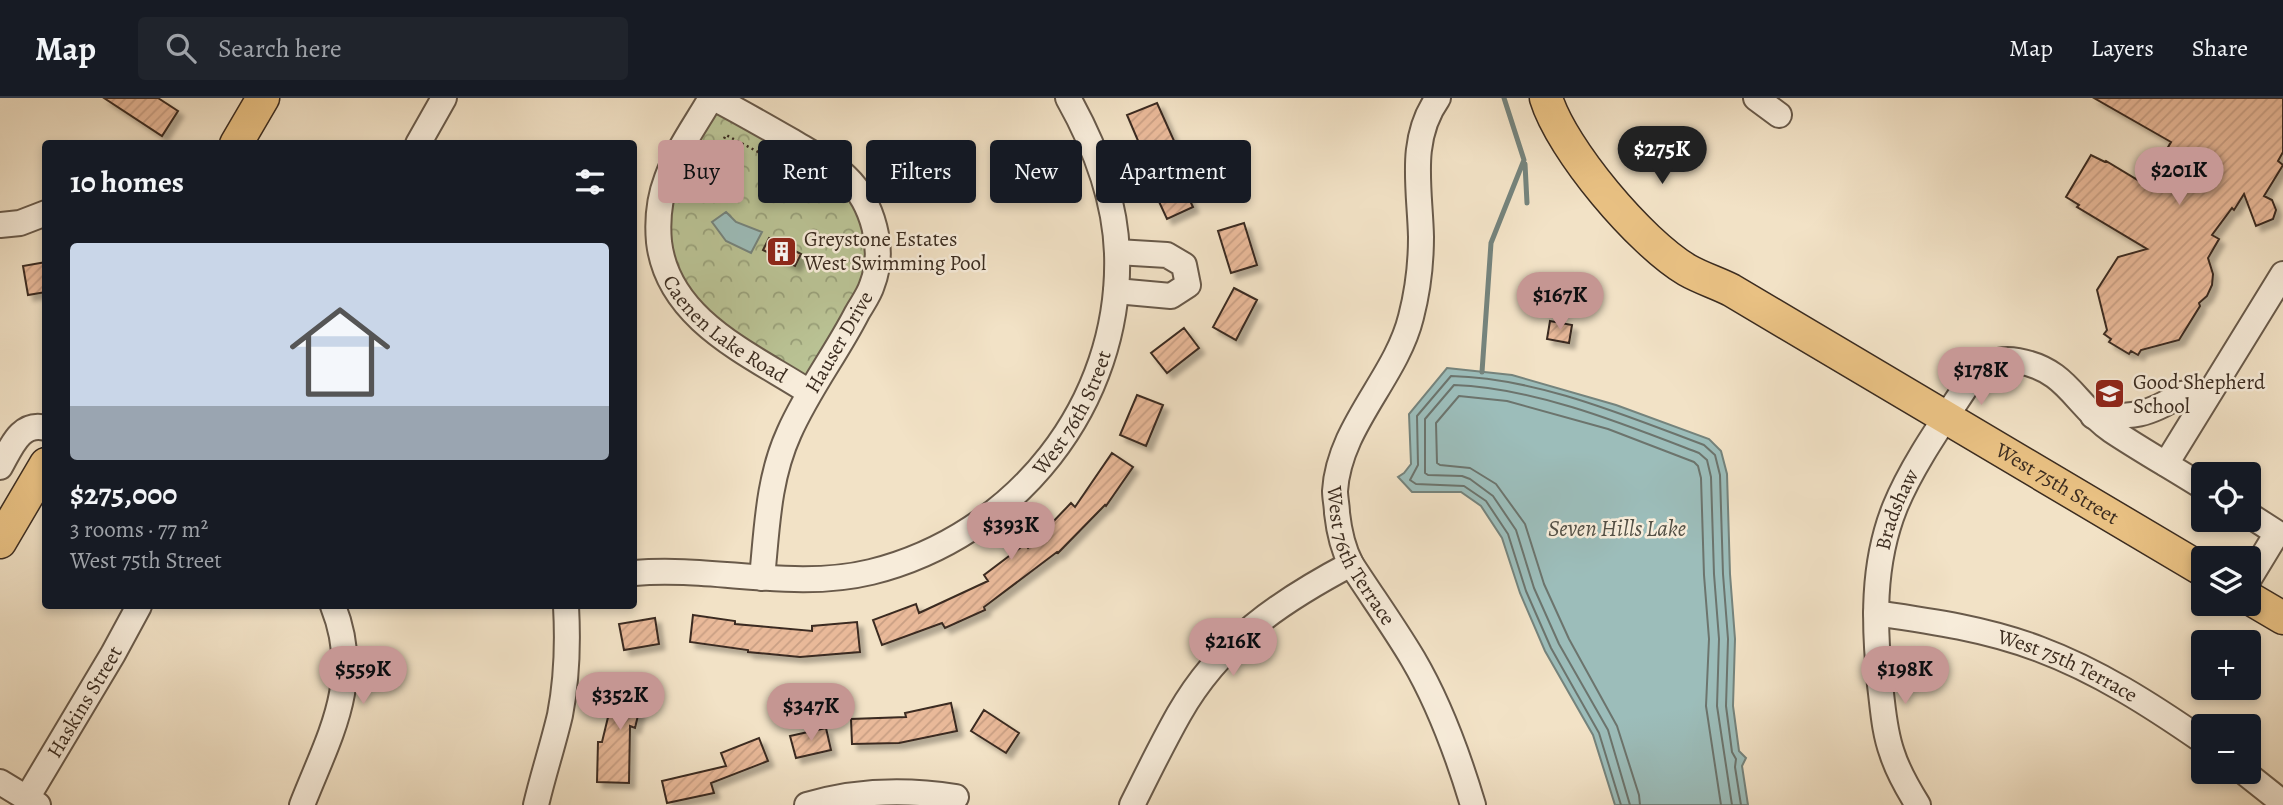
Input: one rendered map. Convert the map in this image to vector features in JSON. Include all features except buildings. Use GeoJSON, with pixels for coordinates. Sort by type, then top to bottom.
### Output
{"type":"FeatureCollection","features":[{"type":"Feature","properties":{"kind":"main road"},"geometry":{"type":"LineString","coordinates":[[238,140],[263,98]]}},
{"type":"Feature","properties":{"kind":"main road","name":"West 75th Street"},"geometry":{"type":"LineString","coordinates":[[1546,98],[1575,153],[1600,187],[1627,218],[1686,269],[1731,290],[2191,563]]}},
{"type":"Feature","properties":{"kind":"main road","name":"West 75th Street"},"geometry":{"type":"LineString","coordinates":[[1567,98],[1607,165],[1656,219],[1697,252],[1731,290]]}},
{"type":"Feature","properties":{"kind":"main road"},"geometry":{"type":"LineString","coordinates":[[0,542],[42,471]]}},
{"type":"Feature","properties":{"kind":"main road"},"geometry":{"type":"LineString","coordinates":[[2261,604],[2283,618]]}},
{"type":"Feature","properties":{"kind":"street"},"geometry":{"type":"LineString","coordinates":[[420,140],[444,98]]}},
{"type":"Feature","properties":{"kind":"street","name":"Hauser Drive"},"geometry":{"type":"LineString","coordinates":[[713,98],[836,168],[859,191],[871,214],[876,234],[877,253],[872,285],[847,332],[809,392],[778,461],[770,495],[762,578]]}},
{"type":"Feature","properties":{"kind":"street","name":"Caenen Lake Road"},"geometry":{"type":"LineString","coordinates":[[713,98],[677,156],[660,198],[658,225],[661,253],[669,278],[683,302],[710,330],[809,392]]}},
{"type":"Feature","properties":{"kind":"street"},"geometry":{"type":"LineString","coordinates":[[1068,98],[1082,123],[1107,188],[1117,252],[1116,291],[1171,296],[1188,285],[1184,265],[1167,255],[1117,252]]}},
{"type":"Feature","properties":{"kind":"street","name":"West 76th Terrace"},"geometry":{"type":"LineString","coordinates":[[1438,98],[1422,128],[1417,152],[1421,264],[1410,321],[1398,352],[1343,454],[1335,491],[1339,531],[1350,564],[1413,659],[1436,704],[1456,751],[1473,805]]}},
{"type":"Feature","properties":{"kind":"street"},"geometry":{"type":"LineString","coordinates":[[1756,98],[1779,115]]}},
{"type":"Feature","properties":{"kind":"street"},"geometry":{"type":"LineString","coordinates":[[0,225],[20,223],[42,215]]}},
{"type":"Feature","properties":{"kind":"street"},"geometry":{"type":"LineString","coordinates":[[2166,464],[2192,400],[2283,274]]}},
{"type":"Feature","properties":{"kind":"street","name":"West 76th Street"},"geometry":{"type":"LineString","coordinates":[[637,573],[828,579],[872,572],[933,550],[972,528],[1008,502],[1048,459],[1082,408],[1097,378],[1107,345],[1116,291]]}},
{"type":"Feature","properties":{"kind":"street","name":"Bradshaw"},"geometry":{"type":"LineString","coordinates":[[1876,613],[1878,570],[1885,536],[1896,506],[1910,478],[1971,379],[1994,360],[2034,363],[2053,373],[2073,390],[2093,416],[2191,480]]}},
{"type":"Feature","properties":{"kind":"street"},"geometry":{"type":"LineString","coordinates":[[2093,416],[2119,417],[2155,411],[2192,400]]}},
{"type":"Feature","properties":{"kind":"street"},"geometry":{"type":"LineString","coordinates":[[0,467],[22,431],[33,426],[42,427]]}},
{"type":"Feature","properties":{"kind":"street"},"geometry":{"type":"LineString","coordinates":[[2261,523],[2277,533],[2261,559]]}},
{"type":"Feature","properties":{"kind":"street"},"geometry":{"type":"LineString","coordinates":[[1132,805],[1180,713],[1205,676],[1235,641],[1279,605],[1350,564]]}},
{"type":"Feature","properties":{"kind":"street","name":"Haskins Street"},"geometry":{"type":"LineString","coordinates":[[32,802],[137,609]]}},
{"type":"Feature","properties":{"kind":"street"},"geometry":{"type":"LineString","coordinates":[[302,805],[338,712],[345,683],[345,653],[341,627],[334,609]]}},
{"type":"Feature","properties":{"kind":"street"},"geometry":{"type":"LineString","coordinates":[[536,805],[560,713],[567,651],[566,609]]}},
{"type":"Feature","properties":{"kind":"street"},"geometry":{"type":"LineString","coordinates":[[1876,613],[1885,730],[1905,785],[1918,805]]}},
{"type":"Feature","properties":{"kind":"street","name":"West 75th Terrace"},"geometry":{"type":"LineString","coordinates":[[1876,613],[1976,630],[2037,648],[2079,665],[2118,686],[2191,733]]}},
{"type":"Feature","properties":{"kind":"street"},"geometry":{"type":"LineString","coordinates":[[0,782],[32,802]]}},
{"type":"Feature","properties":{"kind":"street"},"geometry":{"type":"LineString","coordinates":[[2259,784],[2283,803]]}},
{"type":"Feature","properties":{"kind":"street"},"geometry":{"type":"LineString","coordinates":[[807,805],[866,792],[905,791],[957,797]]}},
{"type":"Feature","properties":{"kind":"green space"},"geometry":{"type":"Polygon","coordinates":[[[711,98],[786,140],[758,140],[758,203],[852,203],[852,201],[877,252],[809,392],[683,302],[658,225],[667,203],[744,203],[744,140],[693,140],[711,98]]]}},
{"type":"Feature","properties":{"kind":"water"},"geometry":{"type":"Polygon","coordinates":[[[726,212],[736,222],[762,232],[751,253],[726,241],[712,222],[726,212]]]}},
{"type":"Feature","properties":{"kind":"water","name":"Seven Hills Lake"},"geometry":{"type":"Polygon","coordinates":[[[1447,368],[1512,375],[1616,405],[1709,439],[1721,451],[1727,474],[1735,639],[1733,706],[1739,751],[1746,758],[1742,766],[1748,805],[1615,805],[1593,735],[1545,651],[1520,593],[1502,538],[1481,506],[1461,492],[1412,492],[1398,477],[1411,464],[1409,414],[1447,368]]]}},
{"type":"Feature","properties":{"kind":"waterway"},"geometry":{"type":"LineString","coordinates":[[1482,372],[1491,243],[1524,160],[1504,98]]}},
{"type":"Feature","properties":{"kind":"waterway"},"geometry":{"type":"LineString","coordinates":[[1525,164],[1527,203]]}},
{"type":"Feature","properties":{"kind":"place","name":"Greystone Estates West Swimming Pool"},"geometry":{"type":"Point","coordinates":[781,251]}},
{"type":"Feature","properties":{"kind":"place","name":"Good Shepherd School"},"geometry":{"type":"Point","coordinates":[2110,394]}}]}
